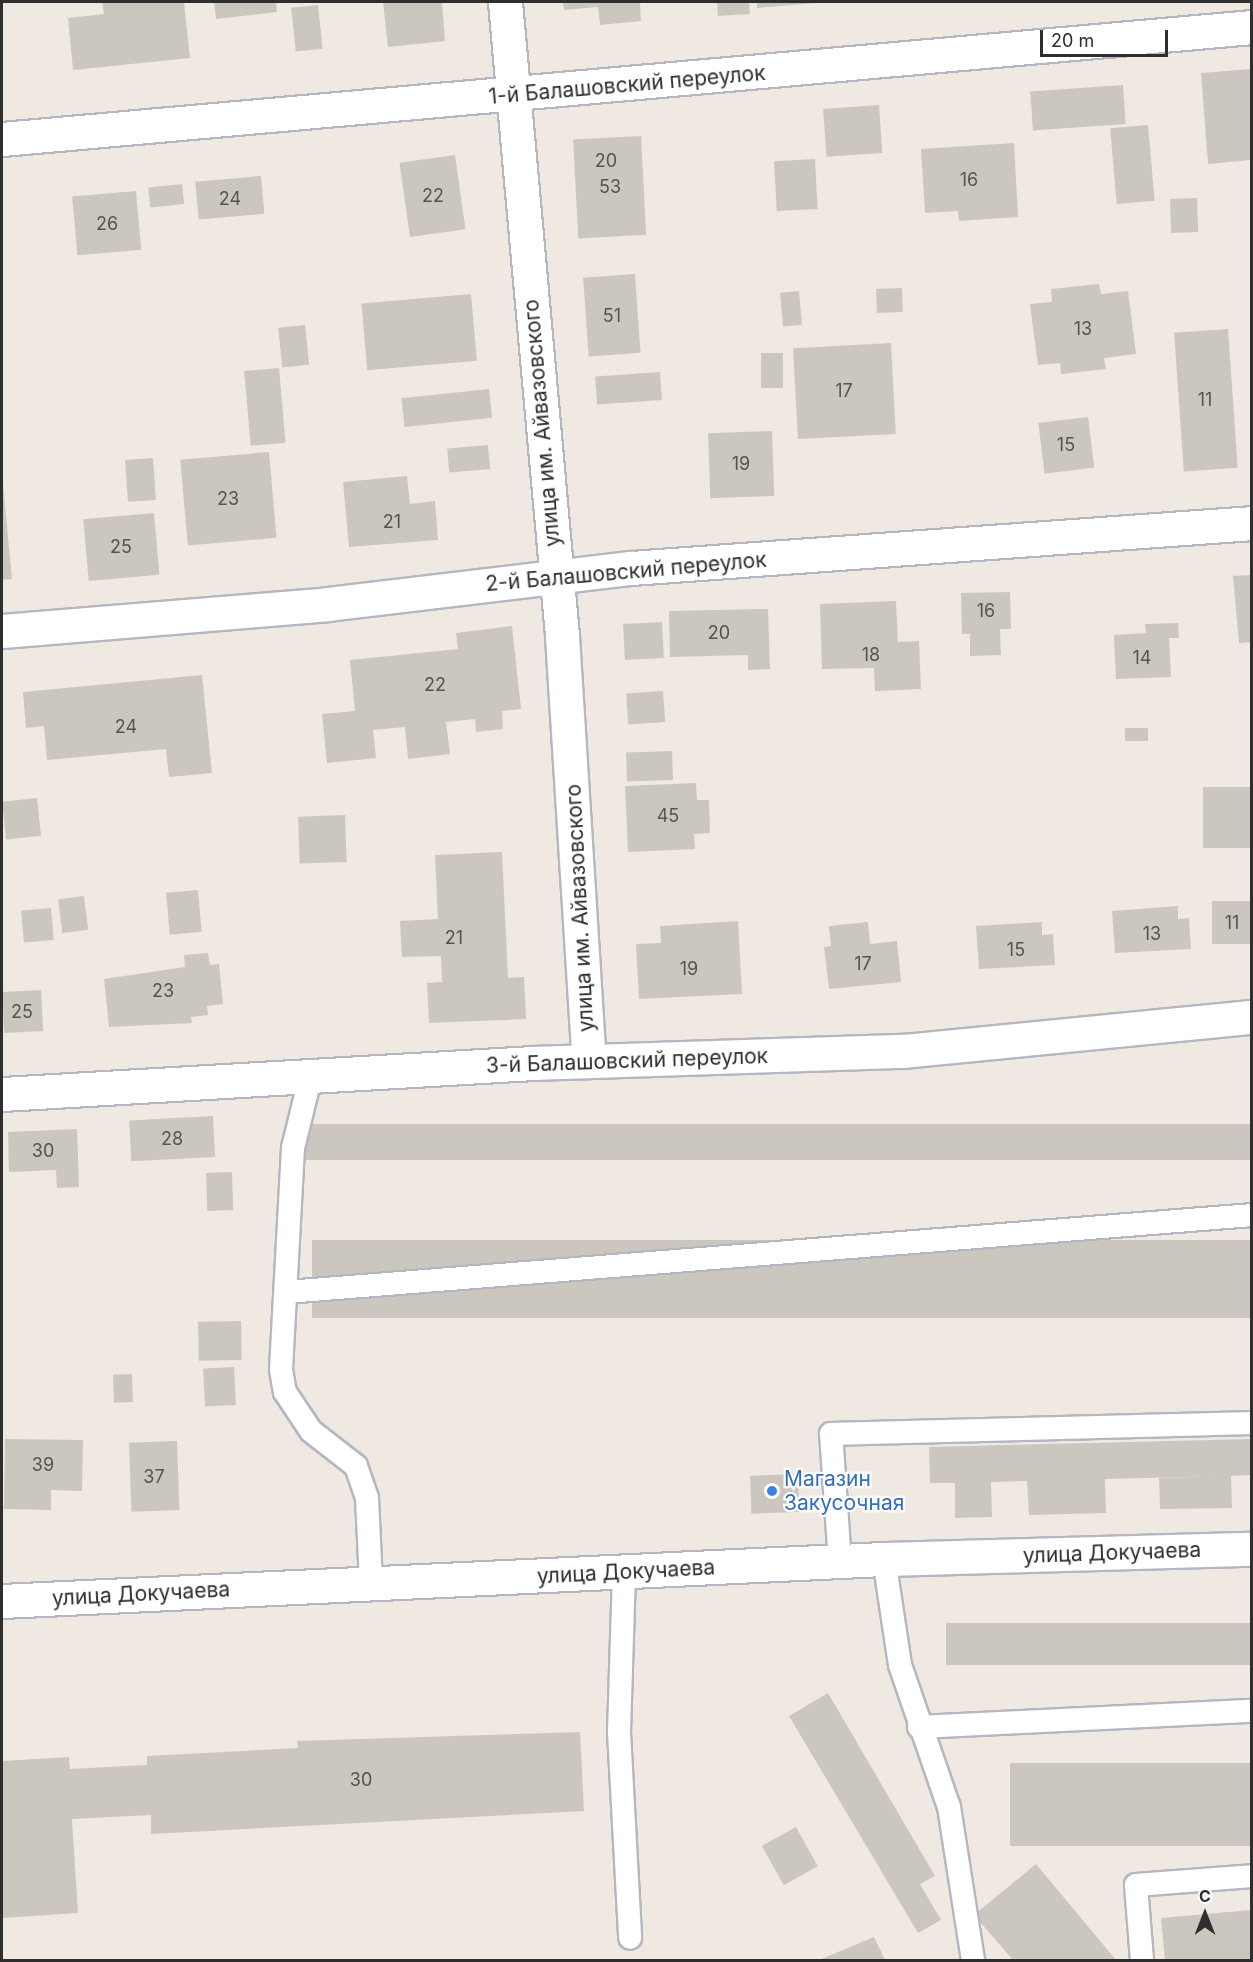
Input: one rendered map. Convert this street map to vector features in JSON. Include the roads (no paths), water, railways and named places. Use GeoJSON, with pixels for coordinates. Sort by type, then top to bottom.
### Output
{"type":"FeatureCollection","features":[{"type":"Feature","properties":{"kind":"street","name":"улица им. Айвазовского"},"geometry":{"type":"LineString","coordinates":[[505,2],[557,577],[589,1061]]}},
{"type":"Feature","properties":{"kind":"street","name":"1-й Балашовский переулок"},"geometry":{"type":"LineString","coordinates":[[2,139],[1251,27]]}},
{"type":"Feature","properties":{"kind":"street","name":"2-й Балашовский переулок"},"geometry":{"type":"LineString","coordinates":[[2,631],[328,604],[557,577],[1251,523]]}},
{"type":"Feature","properties":{"kind":"street","name":"3-й Балашовский переулок"},"geometry":{"type":"LineString","coordinates":[[2,1094],[589,1061],[903,1051],[1251,1017]]}},
{"type":"Feature","properties":{"kind":"street","name":"улица Докучаева"},"geometry":{"type":"LineString","coordinates":[[2,1600],[624,1573],[884,1559],[1251,1549]]}},
{"type":"Feature","properties":{"kind":"lane"},"geometry":{"type":"LineString","coordinates":[[311,1076],[293,1148],[286,1292],[285,1392],[311,1431],[356,1466],[367,1498],[371,1584]]}},
{"type":"Feature","properties":{"kind":"lane"},"geometry":{"type":"LineString","coordinates":[[286,1292],[1251,1215]]}},
{"type":"Feature","properties":{"kind":"lane"},"geometry":{"type":"LineString","coordinates":[[840,1562],[831,1434],[1251,1423]]}},
{"type":"Feature","properties":{"kind":"lane"},"geometry":{"type":"LineString","coordinates":[[884,1559],[900,1665],[919,1727],[949,1808],[973,1960]]}},
{"type":"Feature","properties":{"kind":"lane"},"geometry":{"type":"LineString","coordinates":[[624,1573],[619,1732],[630,1938]]}},
{"type":"Feature","properties":{"kind":"lane"},"geometry":{"type":"LineString","coordinates":[[919,1727],[1251,1711]]}},
{"type":"Feature","properties":{"kind":"lane"},"geometry":{"type":"LineString","coordinates":[[1142,1960],[1136,1885],[1251,1876]]}},
{"type":"Feature","properties":{"kind":"place","name":"Магазин Закусочная"},"geometry":{"type":"Point","coordinates":[772,1491]}}]}
